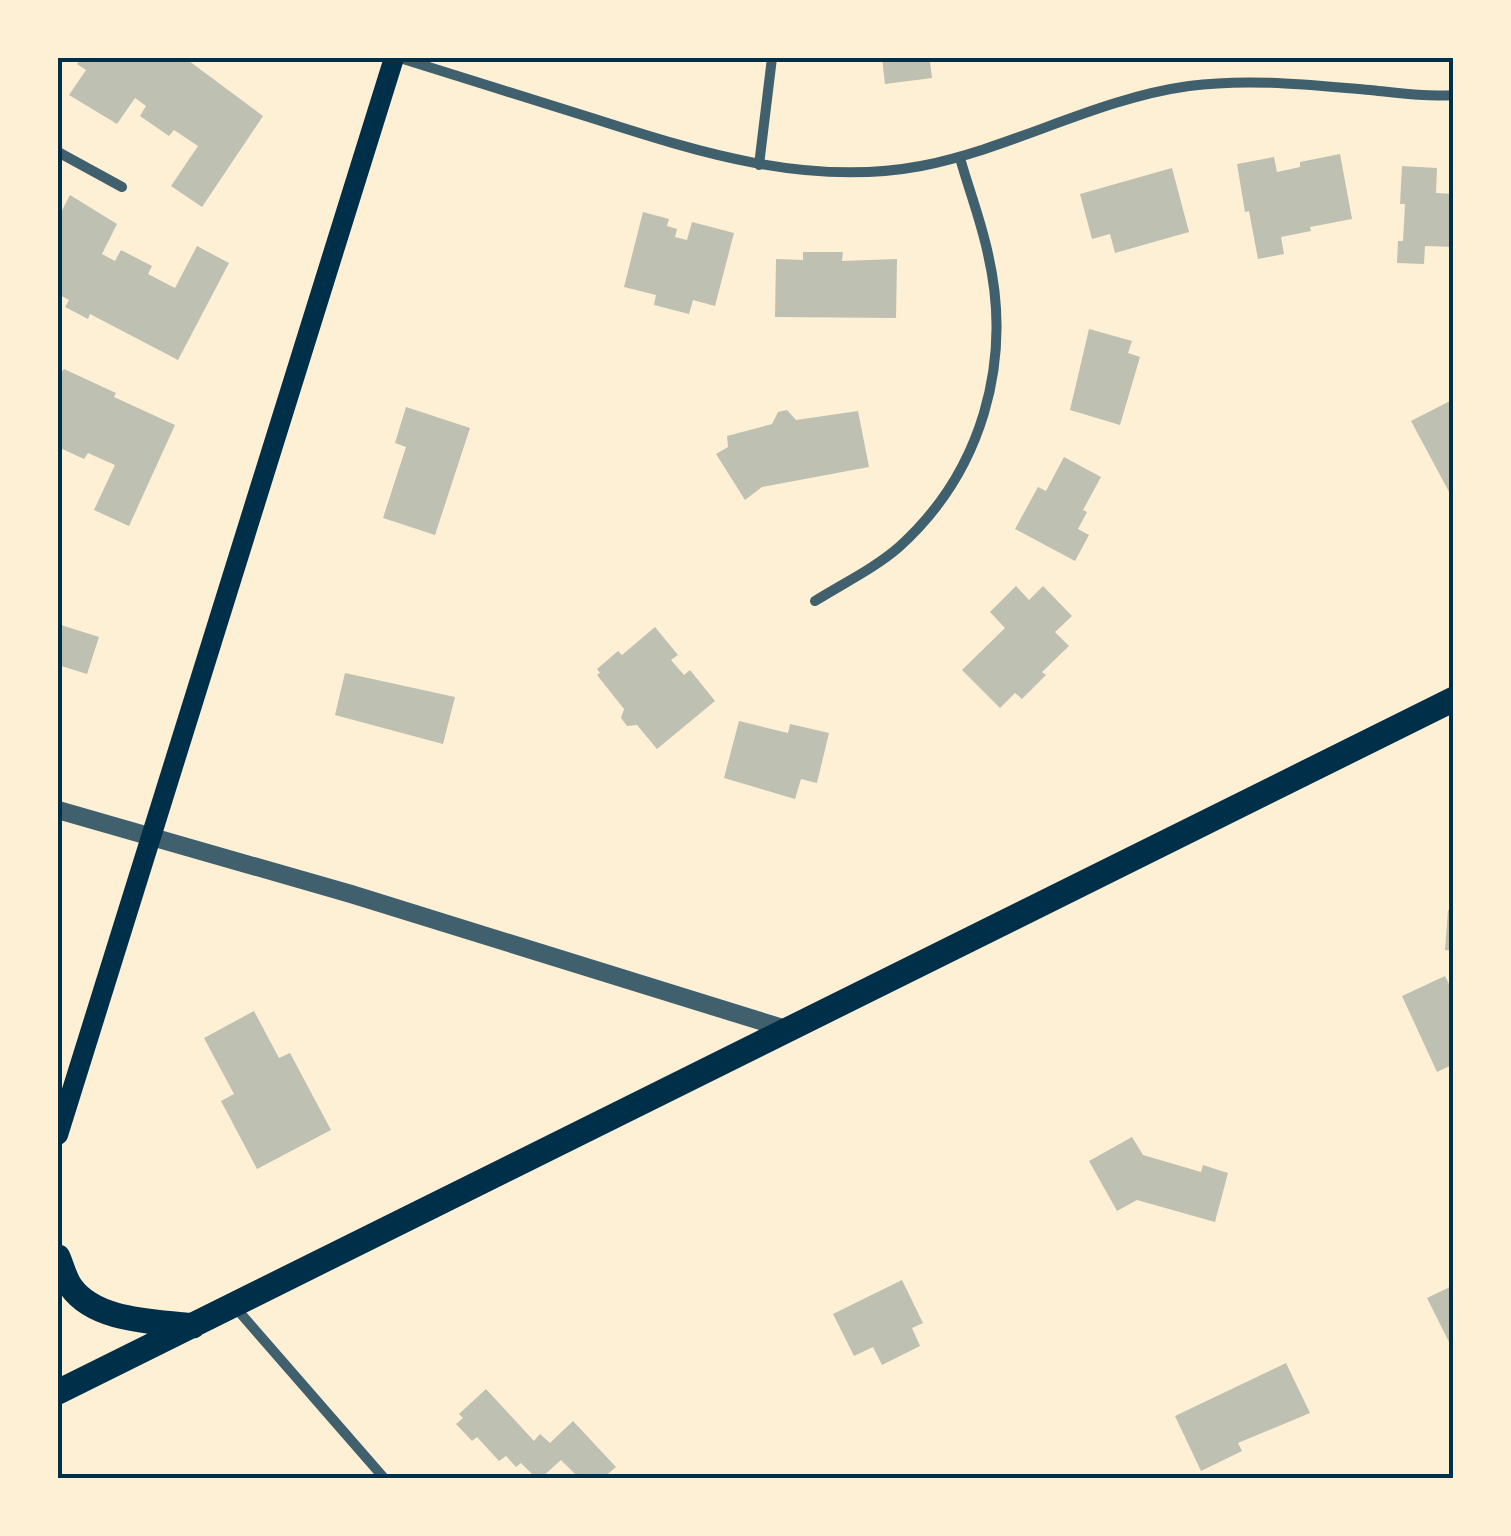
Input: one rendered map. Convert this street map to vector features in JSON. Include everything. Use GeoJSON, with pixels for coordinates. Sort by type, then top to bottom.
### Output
{"type":"FeatureCollection","features":[{"type":"Feature","properties":{"kind":"highway"},"geometry":{"type":"LineString","coordinates":[[58,1392],[1454,699]]}},
{"type":"Feature","properties":{"kind":"highway"},"geometry":{"type":"LineString","coordinates":[[58,1257],[72,1288],[91,1304],[124,1317],[193,1326]]}},
{"type":"Feature","properties":{"kind":"main road"},"geometry":{"type":"LineString","coordinates":[[58,1135],[397,58]]}},
{"type":"Feature","properties":{"kind":"street"},"geometry":{"type":"LineString","coordinates":[[397,58],[680,146],[758,165],[813,173],[871,173],[960,158],[1104,106],[1190,86],[1250,82],[1454,95]]}},
{"type":"Feature","properties":{"kind":"street"},"geometry":{"type":"LineString","coordinates":[[758,165],[772,58]]}},
{"type":"Feature","properties":{"kind":"street"},"geometry":{"type":"LineString","coordinates":[[58,152],[122,188]]}},
{"type":"Feature","properties":{"kind":"street"},"geometry":{"type":"LineString","coordinates":[[814,601],[895,550],[930,517],[953,486],[978,435],[992,392],[997,314],[988,254],[960,158]]}},
{"type":"Feature","properties":{"kind":"street"},"geometry":{"type":"LineString","coordinates":[[58,810],[351,894],[786,1029]]}},
{"type":"Feature","properties":{"kind":"street"},"geometry":{"type":"LineString","coordinates":[[234,1306],[384,1478]]}},
{"type":"Feature","properties":{"kind":"building"},"geometry":{"type":"Polygon","coordinates":[[[81,58],[185,58],[263,116],[202,207],[171,186],[198,146],[174,130],[169,136],[140,116],[146,106],[135,98],[117,124],[69,95],[86,70],[77,64],[81,58]]]}},
{"type":"Feature","properties":{"kind":"building"},"geometry":{"type":"Polygon","coordinates":[[[882,58],[933,58],[932,78],[885,84],[882,58]]]}},
{"type":"Feature","properties":{"kind":"building"},"geometry":{"type":"Polygon","coordinates":[[[1340,154],[1352,219],[1281,237],[1284,254],[1258,259],[1237,164],[1274,157],[1277,172],[1300,167],[1300,162],[1340,154]]]}},
{"type":"Feature","properties":{"kind":"building"},"geometry":{"type":"Polygon","coordinates":[[[1402,166],[1437,168],[1436,193],[1454,194],[1454,247],[1425,246],[1424,264],[1397,263],[1405,204],[1400,204],[1402,166]]]}},
{"type":"Feature","properties":{"kind":"building"},"geometry":{"type":"Polygon","coordinates":[[[1172,168],[1189,232],[1115,253],[1110,234],[1092,239],[1080,194],[1172,168]]]}},
{"type":"Feature","properties":{"kind":"building"},"geometry":{"type":"Polygon","coordinates":[[[70,195],[117,224],[102,254],[115,261],[121,250],[152,266],[148,274],[175,288],[197,246],[229,263],[178,360],[90,314],[88,319],[65,307],[69,300],[58,294],[58,218],[70,195]]]}},
{"type":"Feature","properties":{"kind":"building"},"geometry":{"type":"Polygon","coordinates":[[[643,212],[669,219],[667,226],[677,229],[675,237],[687,240],[692,222],[734,233],[715,306],[693,300],[689,314],[654,305],[656,295],[624,287],[643,212]]]}},
{"type":"Feature","properties":{"kind":"building"},"geometry":{"type":"Polygon","coordinates":[[[803,252],[843,252],[842,261],[897,259],[896,318],[775,317],[776,259],[803,260],[803,252]]]}},
{"type":"Feature","properties":{"kind":"building"},"geometry":{"type":"Polygon","coordinates":[[[1089,329],[1132,341],[1128,353],[1140,357],[1120,425],[1070,410],[1089,329]]]}},
{"type":"Feature","properties":{"kind":"building"},"geometry":{"type":"Polygon","coordinates":[[[64,369],[175,425],[129,526],[94,510],[115,465],[88,453],[84,459],[58,447],[58,371],[64,369]]]}},
{"type":"Feature","properties":{"kind":"building"},"geometry":{"type":"Polygon","coordinates":[[[1454,399],[1454,501],[1411,421],[1454,399]]]}},
{"type":"Feature","properties":{"kind":"building"},"geometry":{"type":"Polygon","coordinates":[[[406,407],[470,428],[435,535],[383,518],[406,447],[395,443],[406,407]]]}},
{"type":"Feature","properties":{"kind":"building"},"geometry":{"type":"Polygon","coordinates":[[[787,410],[796,420],[858,411],[869,467],[762,487],[745,500],[716,454],[728,447],[727,436],[772,424],[778,412],[787,410]]]}},
{"type":"Feature","properties":{"kind":"building"},"geometry":{"type":"Polygon","coordinates":[[[1064,457],[1101,477],[1083,510],[1087,512],[1078,529],[1089,535],[1075,561],[1015,529],[1038,487],[1046,491],[1064,457]]]}},
{"type":"Feature","properties":{"kind":"building"},"geometry":{"type":"Polygon","coordinates":[[[1016,586],[1029,600],[1043,586],[1072,616],[1055,632],[1069,646],[1022,699],[1015,693],[1000,708],[962,670],[1005,628],[990,612],[1016,586]]]}},
{"type":"Feature","properties":{"kind":"building"},"geometry":{"type":"Polygon","coordinates":[[[58,624],[99,637],[87,674],[58,665],[58,624]]]}},
{"type":"Feature","properties":{"kind":"building"},"geometry":{"type":"Polygon","coordinates":[[[655,627],[678,655],[671,660],[684,675],[690,670],[715,701],[657,749],[637,725],[627,726],[621,718],[624,709],[597,675],[597,669],[618,651],[622,655],[655,627]]]}},
{"type":"Feature","properties":{"kind":"building"},"geometry":{"type":"Polygon","coordinates":[[[345,673],[455,697],[443,744],[335,715],[345,673]]]}},
{"type":"Feature","properties":{"kind":"building"},"geometry":{"type":"Polygon","coordinates":[[[739,721],[788,733],[790,724],[829,733],[817,783],[801,779],[795,799],[724,778],[739,721]]]}},
{"type":"Feature","properties":{"kind":"building"},"geometry":{"type":"Polygon","coordinates":[[[1448,910],[1454,910],[1454,951],[1445,950],[1448,910]]]}},
{"type":"Feature","properties":{"kind":"building"},"geometry":{"type":"Polygon","coordinates":[[[1445,976],[1454,994],[1454,1064],[1437,1072],[1402,996],[1445,976]]]}},
{"type":"Feature","properties":{"kind":"building"},"geometry":{"type":"Polygon","coordinates":[[[254,1011],[279,1058],[290,1053],[331,1130],[257,1169],[221,1101],[234,1094],[204,1038],[254,1011]]]}},
{"type":"Feature","properties":{"kind":"building"},"geometry":{"type":"Polygon","coordinates":[[[1132,1137],[1143,1155],[1201,1172],[1203,1165],[1228,1173],[1215,1222],[1137,1200],[1117,1211],[1089,1161],[1132,1137]]]}},
{"type":"Feature","properties":{"kind":"building"},"geometry":{"type":"Polygon","coordinates":[[[902,1280],[923,1323],[912,1328],[920,1346],[882,1365],[873,1347],[854,1356],[833,1314],[902,1280]]]}},
{"type":"Feature","properties":{"kind":"building"},"geometry":{"type":"Polygon","coordinates":[[[1454,1285],[1454,1342],[1450,1344],[1427,1298],[1454,1285]]]}},
{"type":"Feature","properties":{"kind":"building"},"geometry":{"type":"Polygon","coordinates":[[[1286,1363],[1310,1413],[1238,1443],[1242,1451],[1201,1471],[1175,1416],[1286,1363]]]}},
{"type":"Feature","properties":{"kind":"building"},"geometry":{"type":"Polygon","coordinates":[[[486,1389],[534,1441],[540,1434],[550,1443],[573,1421],[616,1467],[603,1478],[579,1478],[561,1460],[536,1478],[521,1463],[516,1467],[506,1456],[499,1461],[477,1437],[472,1441],[456,1424],[463,1418],[459,1414],[486,1389]]]}}]}
